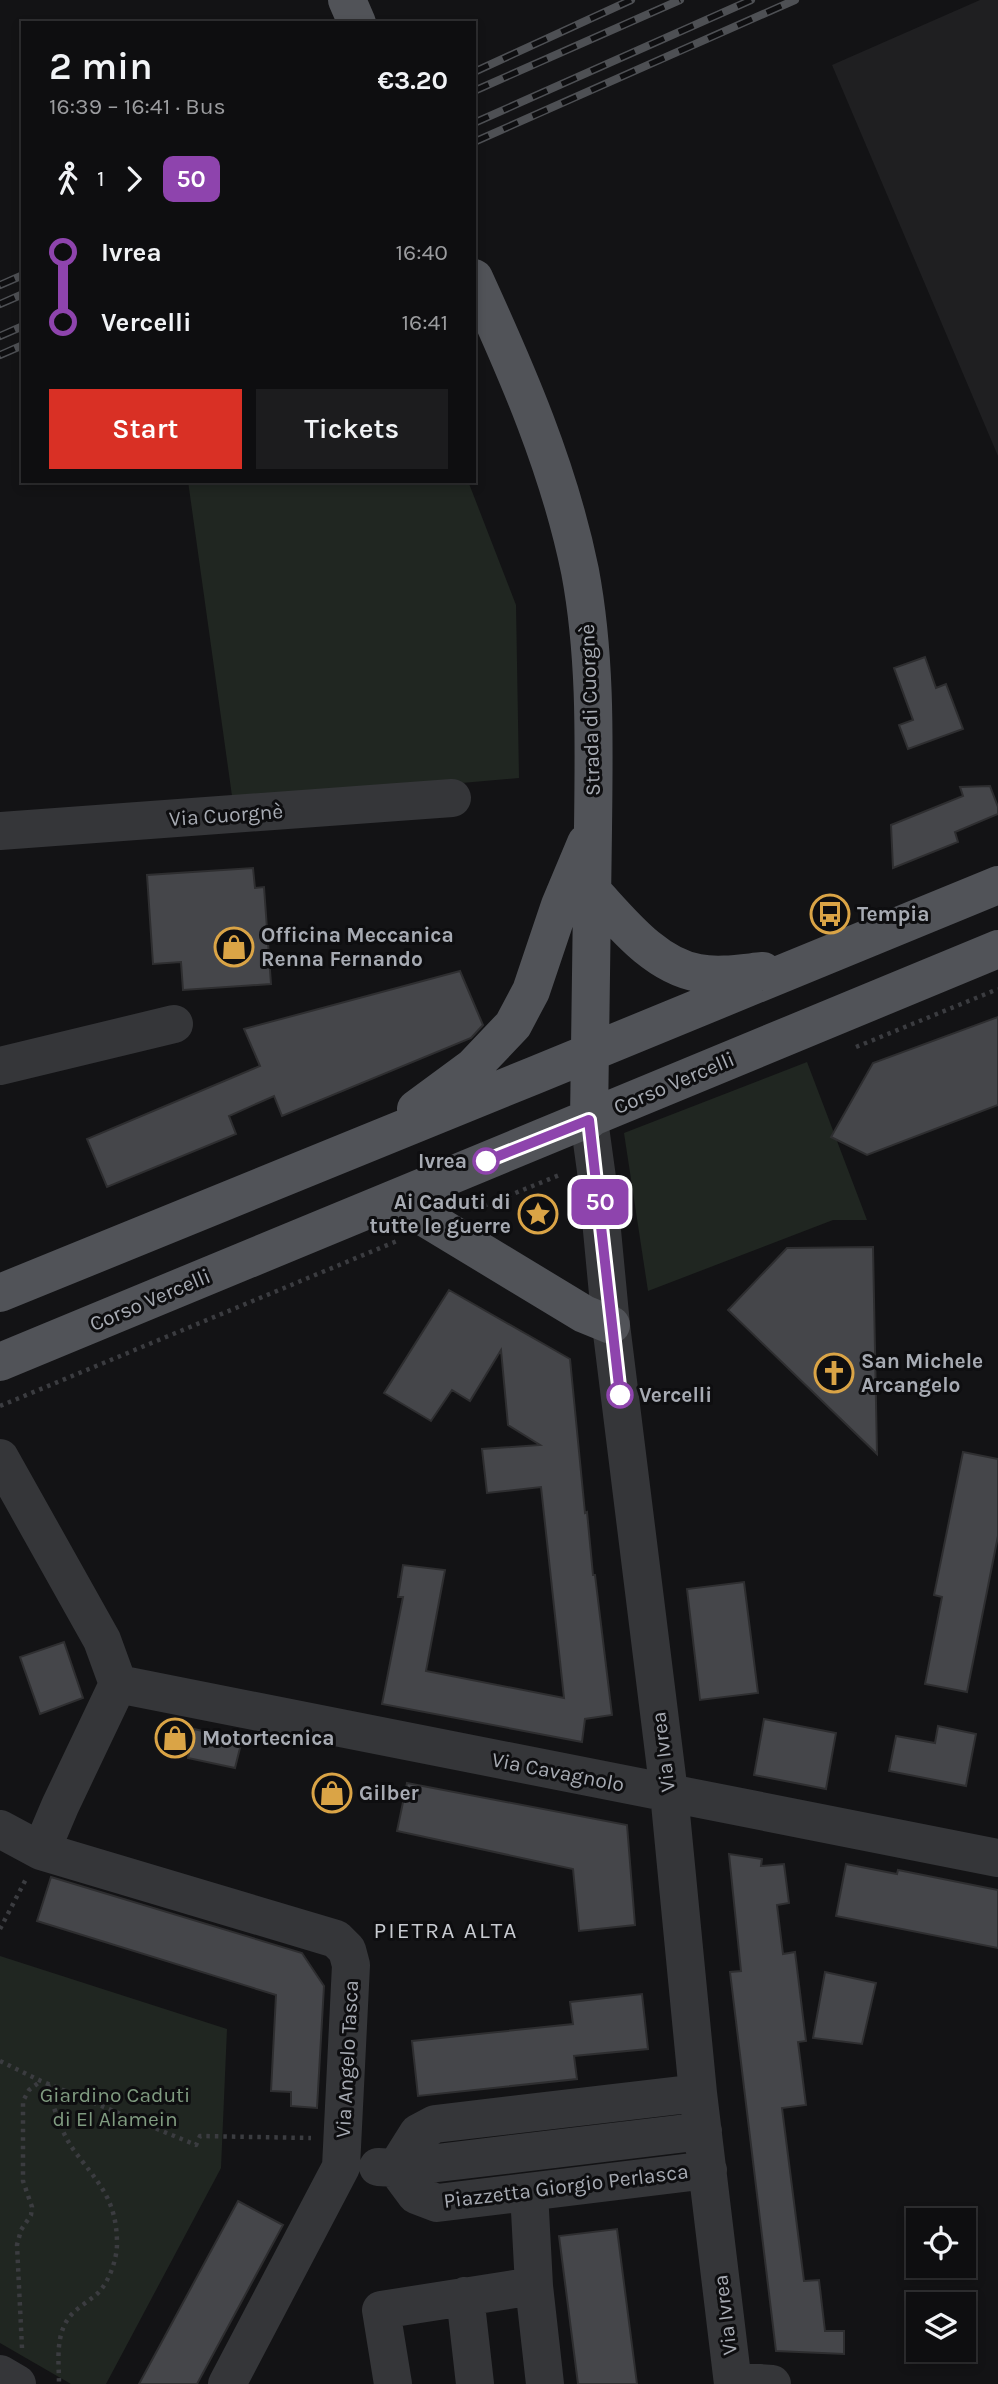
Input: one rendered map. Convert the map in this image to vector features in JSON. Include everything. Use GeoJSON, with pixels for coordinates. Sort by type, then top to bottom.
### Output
{"type":"FeatureCollection","features":[{"type":"Feature","properties":{"kind":"main road"},"geometry":{"type":"LineString","coordinates":[[347,0],[356,21]]}},
{"type":"Feature","properties":{"kind":"main road","name":"Strada di Cuorgnè"},"geometry":{"type":"LineString","coordinates":[[476,283],[540,433],[562,496],[580,570],[586,614],[594,708],[589,1120]]}},
{"type":"Feature","properties":{"kind":"main road"},"geometry":{"type":"LineString","coordinates":[[370,1145],[473,1067],[513,1025],[531,991],[561,905],[593,828]]}},
{"type":"Feature","properties":{"kind":"main road"},"geometry":{"type":"LineString","coordinates":[[0,1293],[370,1145],[590,1051],[998,885]]}},
{"type":"Feature","properties":{"kind":"main road"},"geometry":{"type":"LineString","coordinates":[[593,892],[649,949],[678,966],[697,973],[724,975],[796,967]]}},
{"type":"Feature","properties":{"kind":"main road","name":"Corso Vercelli"},"geometry":{"type":"LineString","coordinates":[[0,1362],[589,1120],[998,948]]}},
{"type":"Feature","properties":{"kind":"main road"},"geometry":{"type":"LineString","coordinates":[[394,1199],[584,1314],[611,1325]]}},
{"type":"Feature","properties":{"kind":"street","name":"Via Cuorgnè"},"geometry":{"type":"LineString","coordinates":[[0,831],[452,798]]}},
{"type":"Feature","properties":{"kind":"street"},"geometry":{"type":"LineString","coordinates":[[0,1066],[174,1024]]}},
{"type":"Feature","properties":{"kind":"street","name":"Via Ivrea"},"geometry":{"type":"LineString","coordinates":[[589,1120],[611,1325],[669,1793],[698,2093],[733,2382]]}},
{"type":"Feature","properties":{"kind":"street"},"geometry":{"type":"LineString","coordinates":[[0,1458],[102,1640],[118,1684],[41,1851]]}},
{"type":"Feature","properties":{"kind":"street","name":"Via Cavagnolo"},"geometry":{"type":"LineString","coordinates":[[118,1684],[998,1858]]}},
{"type":"Feature","properties":{"kind":"street","name":"Via Angelo Tasca"},"geometry":{"type":"LineString","coordinates":[[0,1829],[41,1851],[336,1939],[347,1950],[351,1965],[342,2153],[227,2384]]}},
{"type":"Feature","properties":{"kind":"street"},"geometry":{"type":"LineString","coordinates":[[396,2168],[418,2133],[435,2124],[698,2093]]}},
{"type":"Feature","properties":{"kind":"street","name":"Piazzetta Giorgio Perlasca"},"geometry":{"type":"LineString","coordinates":[[342,2153],[396,2168],[703,2131]]}},
{"type":"Feature","properties":{"kind":"street","name":"Piazzetta Giorgio Perlasca"},"geometry":{"type":"LineString","coordinates":[[396,2168],[416,2195],[437,2203],[708,2170]]}},
{"type":"Feature","properties":{"kind":"street"},"geometry":{"type":"LineString","coordinates":[[529,2192],[534,2286],[545,2384]]}},
{"type":"Feature","properties":{"kind":"street"},"geometry":{"type":"LineString","coordinates":[[393,2384],[381,2311],[534,2286]]}},
{"type":"Feature","properties":{"kind":"street"},"geometry":{"type":"LineString","coordinates":[[465,2296],[475,2384]]}},
{"type":"Feature","properties":{"kind":"street"},"geometry":{"type":"LineString","coordinates":[[733,2382],[772,2384]]}},
{"type":"Feature","properties":{"kind":"path"},"geometry":{"type":"LineString","coordinates":[[0,1406],[563,1173]]}},
{"type":"Feature","properties":{"kind":"path"},"geometry":{"type":"LineString","coordinates":[[0,1929],[41,1851]]}},
{"type":"Feature","properties":{"kind":"path"},"geometry":{"type":"LineString","coordinates":[[0,2060],[41,2081],[196,2145],[201,2136],[342,2153]]}},
{"type":"Feature","properties":{"kind":"path"},"geometry":{"type":"LineString","coordinates":[[13,2371],[17,2245],[32,2207],[23,2181],[23,2101],[29,2090],[41,2081]]}},
{"type":"Feature","properties":{"kind":"path"},"geometry":{"type":"LineString","coordinates":[[48,2084],[61,2127],[72,2148],[105,2192],[112,2212],[117,2246],[104,2286],[70,2316],[64,2325],[59,2340],[59,2384]]}},
{"type":"Feature","properties":{"kind":"shaded area"},"geometry":{"type":"Polygon","coordinates":[[[980,0],[998,0],[998,456],[832,65],[980,0]]]}},
{"type":"Feature","properties":{"kind":"green space"},"geometry":{"type":"Polygon","coordinates":[[[188,483],[469,483],[516,605],[519,778],[233,803],[188,483]]]}},
{"type":"Feature","properties":{"kind":"green space"},"geometry":{"type":"Polygon","coordinates":[[[807,1062],[867,1220],[833,1220],[648,1291],[624,1133],[807,1062]]]}},
{"type":"Feature","properties":{"kind":"green space","name":"Giardino Caduti di El Alamein"},"geometry":{"type":"Polygon","coordinates":[[[0,1956],[227,2029],[221,2168],[106,2384],[71,2384],[0,2343],[0,1956]]]}},
{"type":"Feature","properties":{"kind":"building"},"geometry":{"type":"Polygon","coordinates":[[[925,657],[936,688],[946,684],[963,729],[908,749],[899,725],[913,720],[894,668],[925,657]]]}},
{"type":"Feature","properties":{"kind":"building"},"geometry":{"type":"Polygon","coordinates":[[[990,786],[998,814],[955,832],[958,842],[893,868],[891,825],[963,796],[960,787],[990,786]]]}},
{"type":"Feature","properties":{"kind":"building"},"geometry":{"type":"Polygon","coordinates":[[[253,868],[255,888],[264,887],[271,984],[183,990],[181,962],[153,964],[147,875],[253,868]]]}},
{"type":"Feature","properties":{"kind":"building"},"geometry":{"type":"Polygon","coordinates":[[[460,971],[483,1025],[471,1038],[282,1116],[274,1096],[229,1116],[236,1134],[107,1187],[87,1139],[260,1066],[244,1029],[460,971]]]}},
{"type":"Feature","properties":{"kind":"building"},"geometry":{"type":"Polygon","coordinates":[[[998,1017],[998,1105],[867,1155],[831,1137],[873,1063],[998,1017]]]}},
{"type":"Feature","properties":{"kind":"building","name":"San Michele Arcangelo"},"geometry":{"type":"Polygon","coordinates":[[[873,1247],[877,1454],[728,1310],[787,1248],[873,1247]]]}},
{"type":"Feature","properties":{"kind":"building"},"geometry":{"type":"Polygon","coordinates":[[[449,1290],[570,1359],[585,1513],[587,1512],[612,1715],[585,1719],[582,1742],[382,1704],[403,1597],[398,1597],[403,1565],[445,1570],[426,1671],[564,1698],[541,1487],[487,1493],[482,1449],[540,1445],[508,1425],[501,1350],[470,1401],[452,1390],[431,1421],[384,1393],[449,1290]]]}},
{"type":"Feature","properties":{"kind":"building"},"geometry":{"type":"Polygon","coordinates":[[[963,1452],[998,1459],[998,1536],[967,1692],[925,1684],[942,1597],[934,1595],[963,1452]]]}},
{"type":"Feature","properties":{"kind":"building"},"geometry":{"type":"Polygon","coordinates":[[[744,1582],[758,1693],[700,1700],[687,1589],[744,1582]]]}},
{"type":"Feature","properties":{"kind":"building"},"geometry":{"type":"Polygon","coordinates":[[[64,1642],[83,1698],[40,1714],[20,1657],[64,1642]]]}},
{"type":"Feature","properties":{"kind":"building"},"geometry":{"type":"Polygon","coordinates":[[[764,1719],[836,1733],[826,1789],[754,1775],[764,1719]]]}},
{"type":"Feature","properties":{"kind":"building"},"geometry":{"type":"Polygon","coordinates":[[[938,1726],[976,1734],[966,1786],[889,1771],[896,1736],[935,1743],[938,1726]]]}},
{"type":"Feature","properties":{"kind":"building"},"geometry":{"type":"Polygon","coordinates":[[[194,1729],[242,1740],[235,1768],[188,1758],[194,1729]]]}},
{"type":"Feature","properties":{"kind":"building"},"geometry":{"type":"Polygon","coordinates":[[[407,1783],[627,1825],[635,1925],[579,1931],[573,1869],[397,1831],[407,1783]]]}},
{"type":"Feature","properties":{"kind":"building"},"geometry":{"type":"Polygon","coordinates":[[[729,1854],[762,1859],[761,1866],[784,1864],[789,1903],[777,1905],[783,1954],[795,1952],[806,2041],[798,2042],[806,2105],[782,2108],[804,2281],[819,2280],[825,2331],[844,2331],[844,2354],[776,2351],[730,1972],[741,1971],[729,1854]]]}},
{"type":"Feature","properties":{"kind":"building"},"geometry":{"type":"Polygon","coordinates":[[[846,1864],[897,1874],[898,1870],[998,1890],[998,1948],[836,1916],[846,1864]]]}},
{"type":"Feature","properties":{"kind":"building"},"geometry":{"type":"Polygon","coordinates":[[[51,1877],[302,1953],[324,1986],[317,2108],[291,2106],[291,2092],[271,2091],[276,1995],[37,1921],[51,1877]]]}},
{"type":"Feature","properties":{"kind":"building"},"geometry":{"type":"Polygon","coordinates":[[[825,1972],[876,1983],[862,2044],[813,2038],[825,1972]]]}},
{"type":"Feature","properties":{"kind":"building"},"geometry":{"type":"Polygon","coordinates":[[[642,1994],[648,2049],[574,2056],[577,2079],[418,2096],[412,2041],[573,2024],[570,2002],[642,1994]]]}},
{"type":"Feature","properties":{"kind":"building"},"geometry":{"type":"Polygon","coordinates":[[[238,2201],[283,2225],[197,2384],[139,2384],[238,2201]]]}},
{"type":"Feature","properties":{"kind":"building"},"geometry":{"type":"Polygon","coordinates":[[[617,2229],[637,2384],[578,2384],[559,2236],[617,2229]]]}},
{"type":"Feature","properties":{"kind":"railway"},"geometry":{"type":"LineString","coordinates":[[476,71],[631,0]]}},
{"type":"Feature","properties":{"kind":"railway"},"geometry":{"type":"LineString","coordinates":[[476,90],[680,0]]}},
{"type":"Feature","properties":{"kind":"railway"},"geometry":{"type":"LineString","coordinates":[[476,122],[751,0]]}},
{"type":"Feature","properties":{"kind":"railway"},"geometry":{"type":"LineString","coordinates":[[476,141],[795,0]]}},
{"type":"Feature","properties":{"kind":"railway"},"geometry":{"type":"LineString","coordinates":[[0,285],[21,276]]}},
{"type":"Feature","properties":{"kind":"railway"},"geometry":{"type":"LineString","coordinates":[[0,304],[21,295]]}},
{"type":"Feature","properties":{"kind":"railway"},"geometry":{"type":"LineString","coordinates":[[0,336],[21,327]]}},
{"type":"Feature","properties":{"kind":"railway"},"geometry":{"type":"LineString","coordinates":[[0,355],[21,346]]}},
{"type":"Feature","properties":{"kind":"bus line","name":"50"},"geometry":{"type":"LineString","coordinates":[[486,1161],[589,1120],[620,1395]]}},
{"type":"Feature","properties":{"kind":"place","name":"Tempia"},"geometry":{"type":"Point","coordinates":[830,914]}},
{"type":"Feature","properties":{"kind":"place","name":"Officina Meccanica Renna Fernando"},"geometry":{"type":"Point","coordinates":[234,947]}},
{"type":"Feature","properties":{"kind":"place","name":"Ivrea"},"geometry":{"type":"Point","coordinates":[486,1161]}},
{"type":"Feature","properties":{"kind":"place","name":"Ai Caduti di tutte le guerre"},"geometry":{"type":"Point","coordinates":[538,1214]}},
{"type":"Feature","properties":{"kind":"place","name":"San Michele Arcangelo"},"geometry":{"type":"Point","coordinates":[834,1373]}},
{"type":"Feature","properties":{"kind":"place","name":"Vercelli"},"geometry":{"type":"Point","coordinates":[620,1395]}},
{"type":"Feature","properties":{"kind":"place","name":"Motortecnica"},"geometry":{"type":"Point","coordinates":[175,1738]}},
{"type":"Feature","properties":{"kind":"place","name":"Gilber"},"geometry":{"type":"Point","coordinates":[332,1793]}},
{"type":"Feature","properties":{"kind":"district","name":"PIETRA ALTA"},"geometry":{"type":"Point","coordinates":[446,1930]}}]}
